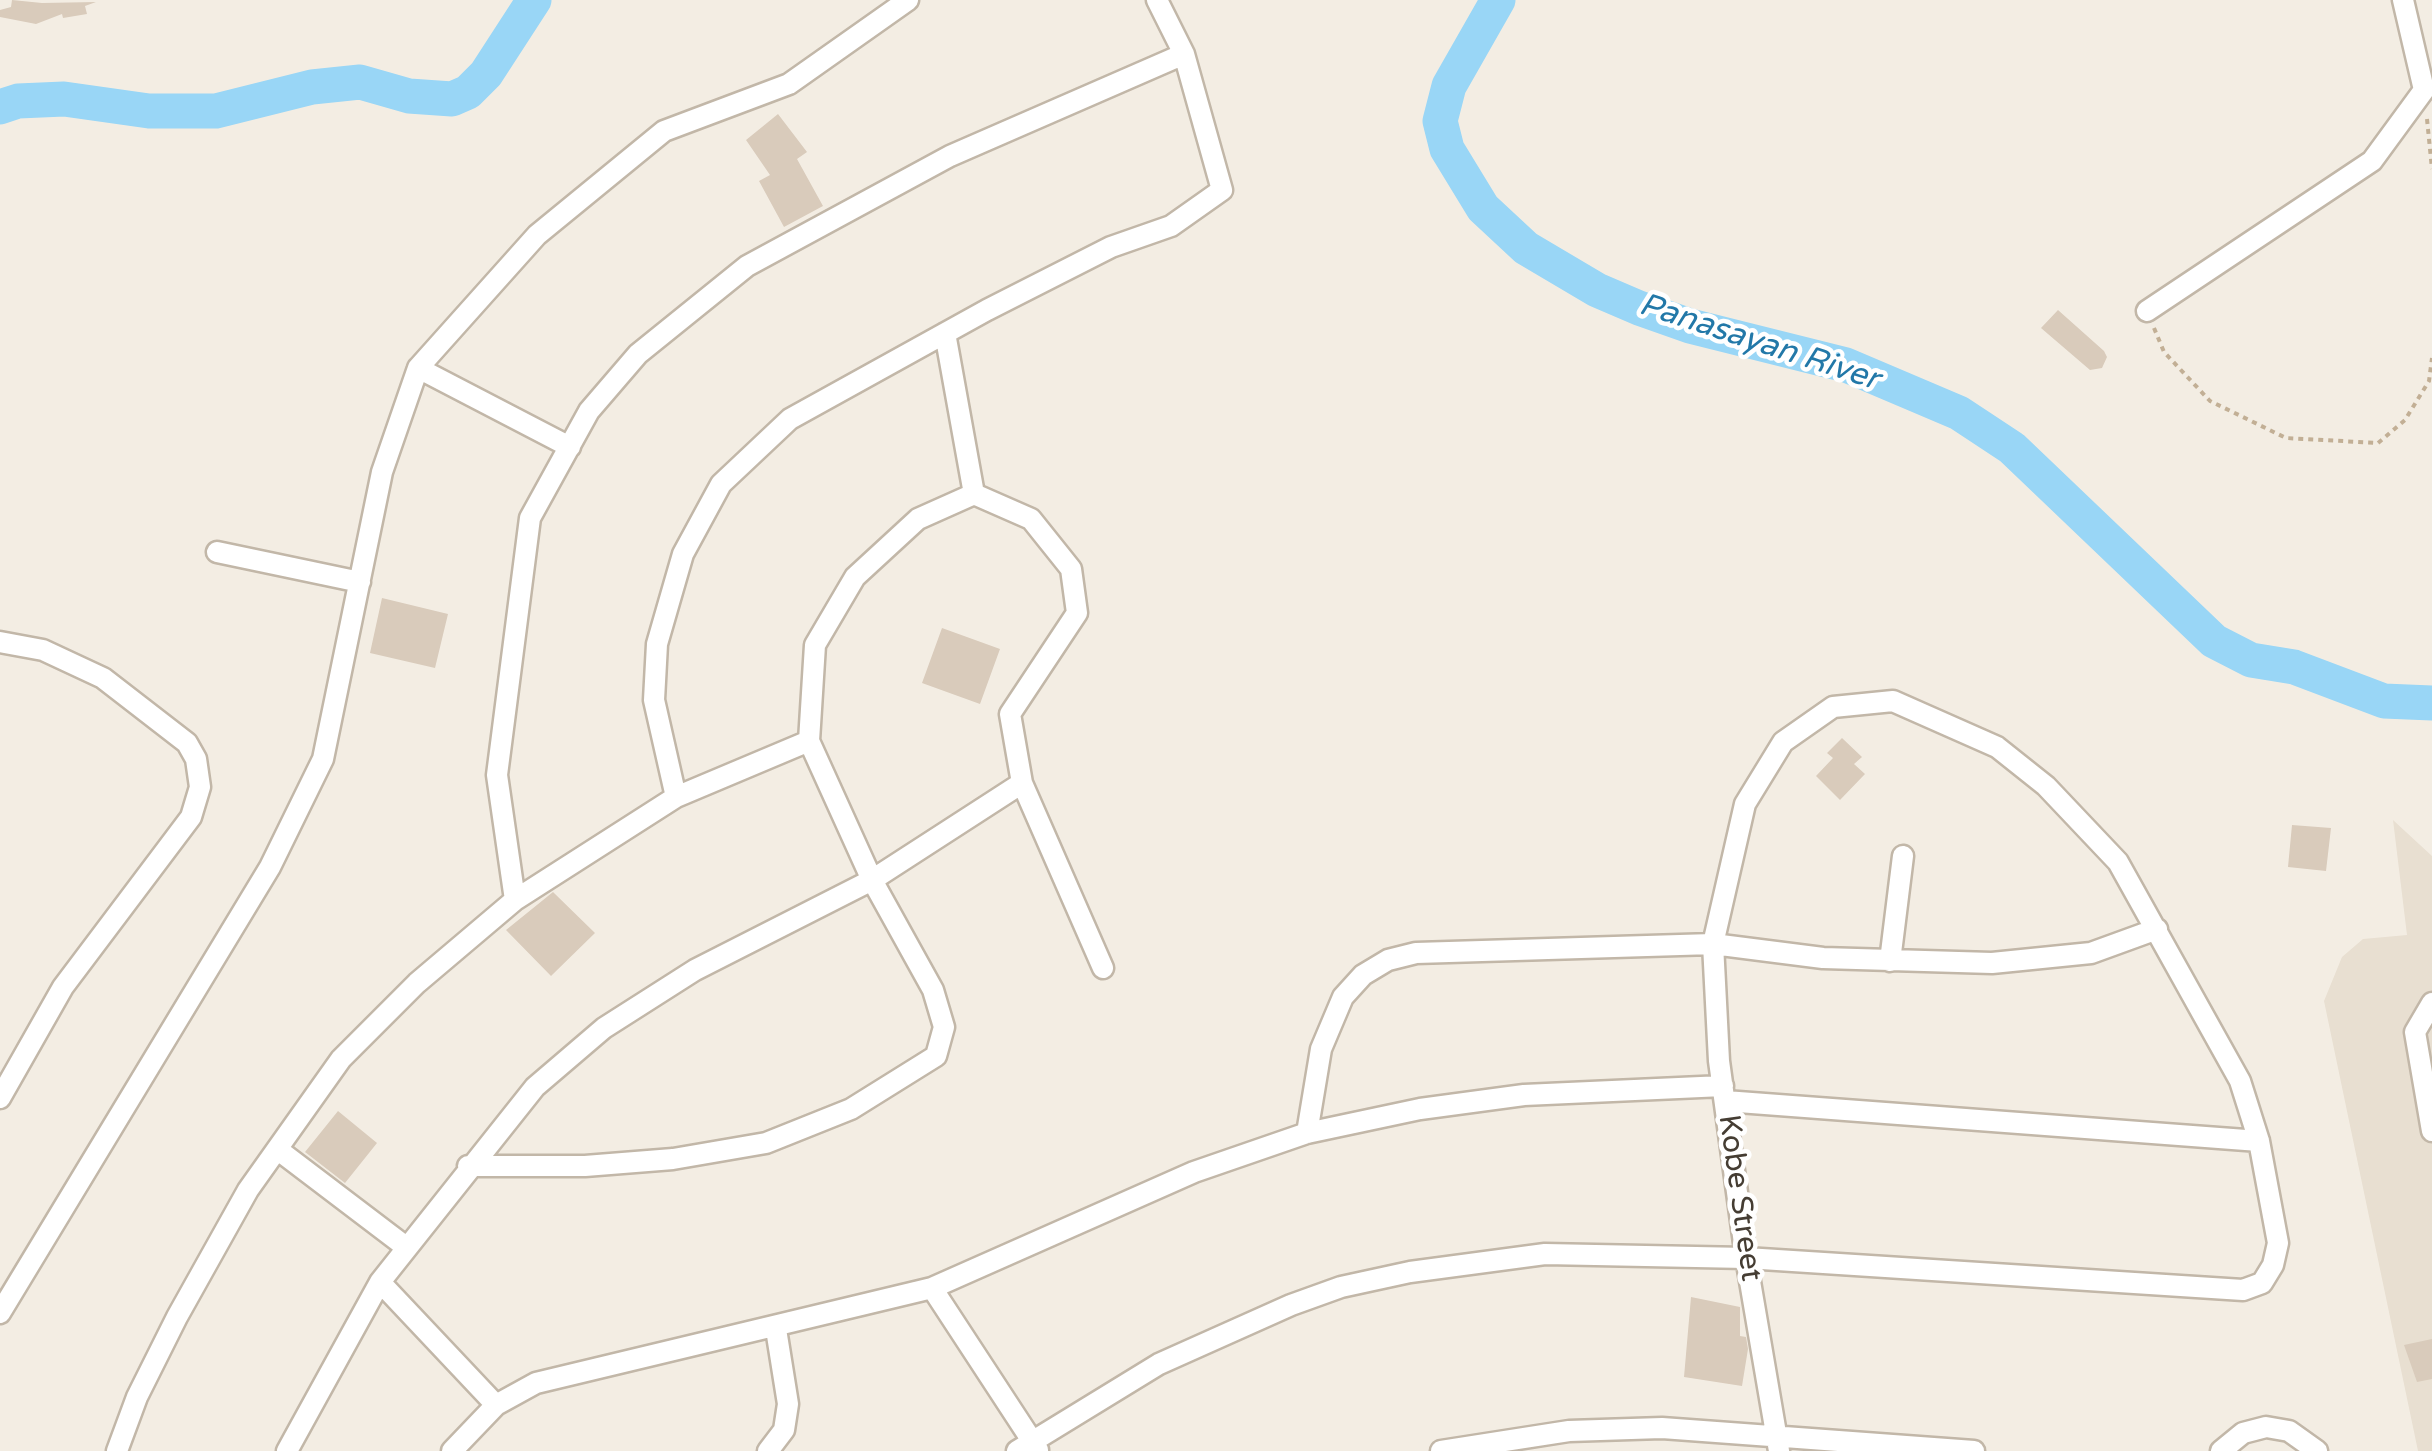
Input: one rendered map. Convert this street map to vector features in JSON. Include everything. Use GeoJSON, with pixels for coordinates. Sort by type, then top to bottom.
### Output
{"type":"FeatureCollection","features":[{"type":"Feature","properties":{"kind":"street"},"geometry":{"type":"LineString","coordinates":[[0,1312],[270,867],[323,758],[382,472],[418,368],[538,235],[664,130],[789,84],[908,0]]}},
{"type":"Feature","properties":{"kind":"street"},"geometry":{"type":"LineString","coordinates":[[676,797],[654,700],[658,644],[683,554],[721,484],[790,419],[1111,247],[1170,226],[1222,190],[1184,54],[1157,0]]}},
{"type":"Feature","properties":{"kind":"street"},"geometry":{"type":"LineString","coordinates":[[2148,312],[2372,161],[2424,90],[2403,0]]}},
{"type":"Feature","properties":{"kind":"street"},"geometry":{"type":"LineString","coordinates":[[515,900],[496,775],[530,518],[589,410],[638,354],[747,266],[950,156],[1184,54]]}},
{"type":"Feature","properties":{"kind":"street"},"geometry":{"type":"LineString","coordinates":[[945,333],[974,494]]}},
{"type":"Feature","properties":{"kind":"street"},"geometry":{"type":"LineString","coordinates":[[418,368],[570,447]]}},
{"type":"Feature","properties":{"kind":"street"},"geometry":{"type":"LineString","coordinates":[[468,1166],[585,1166],[673,1159],[766,1142],[851,1109],[936,1056],[944,1027],[933,990],[872,880],[809,741],[815,645],[855,577],[918,518],[974,494],[1030,519],[1071,569],[1077,613],[1010,714],[1022,783],[1103,968]]}},
{"type":"Feature","properties":{"kind":"street"},"geometry":{"type":"LineString","coordinates":[[218,552],[360,582]]}},
{"type":"Feature","properties":{"kind":"street"},"geometry":{"type":"LineString","coordinates":[[0,642],[44,650],[103,678],[186,743],[196,759],[200,786],[191,816],[63,986],[0,1098]]}},
{"type":"Feature","properties":{"kind":"street","name":"Kobe Street"},"geometry":{"type":"LineString","coordinates":[[1029,1447],[1159,1364],[1341,1287],[1410,1272],[1546,1254],[1746,1258],[2244,1290],[2262,1282],[2273,1265],[2278,1243],[2259,1141],[2240,1081],[2118,862],[2046,786],[1996,747],[1893,701],[1833,707],[1783,742],[1745,804],[1714,944],[1724,1094],[1746,1258],[1787,1444]]}},
{"type":"Feature","properties":{"kind":"street"},"geometry":{"type":"LineString","coordinates":[[118,1451],[137,1397],[248,1190],[341,1059],[417,983],[515,900],[676,797],[809,741]]}},
{"type":"Feature","properties":{"kind":"street"},"geometry":{"type":"LineString","coordinates":[[287,1451],[380,1282],[468,1166],[535,1087],[604,1028],[695,970],[872,880],[1022,783]]}},
{"type":"Feature","properties":{"kind":"street"},"geometry":{"type":"LineString","coordinates":[[1890,961],[1903,856]]}},
{"type":"Feature","properties":{"kind":"street"},"geometry":{"type":"LineString","coordinates":[[1307,1133],[1321,1049],[1342,997],[1363,974],[1388,960],[1449,951],[1714,944],[1890,961],[2038,960],[2092,953],[2156,929]]}},
{"type":"Feature","properties":{"kind":"street"},"geometry":{"type":"LineString","coordinates":[[2432,1003],[2415,1032],[2432,1131]]}},
{"type":"Feature","properties":{"kind":"street"},"geometry":{"type":"LineString","coordinates":[[452,1451],[496,1405],[536,1383],[593,1366],[776,1328],[932,1288],[1194,1172],[1307,1133],[1420,1109],[1524,1095],[1724,1094],[2259,1141]]}},
{"type":"Feature","properties":{"kind":"street"},"geometry":{"type":"LineString","coordinates":[[278,1149],[406,1248]]}},
{"type":"Feature","properties":{"kind":"street"},"geometry":{"type":"LineString","coordinates":[[380,1282],[496,1405]]}},
{"type":"Feature","properties":{"kind":"street"},"geometry":{"type":"LineString","coordinates":[[932,1288],[1029,1447]]}},
{"type":"Feature","properties":{"kind":"street"},"geometry":{"type":"LineString","coordinates":[[768,1451],[784,1430],[788,1404],[776,1328]]}},
{"type":"Feature","properties":{"kind":"street"},"geometry":{"type":"LineString","coordinates":[[2221,1451],[2243,1433],[2266,1427],[2289,1431],[2317,1451]]}},
{"type":"Feature","properties":{"kind":"street"},"geometry":{"type":"LineString","coordinates":[[1441,1451],[1569,1431],[1662,1428],[1787,1444],[1974,1451]]}},
{"type":"Feature","properties":{"kind":"path"},"geometry":{"type":"LineString","coordinates":[[2424,90],[2432,169]]}},
{"type":"Feature","properties":{"kind":"path"},"geometry":{"type":"LineString","coordinates":[[2148,312],[2164,352],[2210,401],[2286,438],[2378,443],[2406,420],[2429,381],[2432,358]]}},
{"type":"Feature","properties":{"kind":"shaded area"},"geometry":{"type":"Polygon","coordinates":[[[2393,820],[2432,856],[2432,1451],[2418,1451],[2324,1001],[2342,957],[2363,939],[2407,935],[2393,820]]]}},
{"type":"Feature","properties":{"kind":"building"},"geometry":{"type":"Polygon","coordinates":[[[12,0],[96,2],[85,6],[87,14],[63,18],[62,14],[36,24],[0,17],[0,10],[11,7],[12,0]]]}},
{"type":"Feature","properties":{"kind":"building"},"geometry":{"type":"Polygon","coordinates":[[[778,114],[807,152],[797,159],[823,206],[784,227],[759,181],[770,175],[746,140],[778,114]]]}},
{"type":"Feature","properties":{"kind":"building"},"geometry":{"type":"Polygon","coordinates":[[[2058,310],[2104,351],[2107,357],[2102,368],[2090,370],[2041,328],[2058,310]]]}},
{"type":"Feature","properties":{"kind":"building"},"geometry":{"type":"Polygon","coordinates":[[[382,598],[448,614],[435,668],[370,653],[382,598]]]}},
{"type":"Feature","properties":{"kind":"building"},"geometry":{"type":"Polygon","coordinates":[[[942,628],[1000,649],[980,704],[922,683],[942,628]]]}},
{"type":"Feature","properties":{"kind":"building"},"geometry":{"type":"Polygon","coordinates":[[[1842,738],[1862,757],[1854,764],[1865,774],[1840,800],[1816,776],[1833,758],[1827,753],[1842,738]]]}},
{"type":"Feature","properties":{"kind":"building"},"geometry":{"type":"Polygon","coordinates":[[[2292,825],[2331,828],[2326,871],[2288,867],[2292,825]]]}},
{"type":"Feature","properties":{"kind":"building"},"geometry":{"type":"Polygon","coordinates":[[[553,892],[595,933],[551,976],[506,930],[553,892]]]}},
{"type":"Feature","properties":{"kind":"building"},"geometry":{"type":"Polygon","coordinates":[[[338,1111],[377,1143],[345,1183],[305,1152],[338,1111]]]}},
{"type":"Feature","properties":{"kind":"building"},"geometry":{"type":"Polygon","coordinates":[[[1691,1297],[1740,1307],[1740,1336],[1746,1337],[1748,1349],[1742,1386],[1684,1377],[1691,1297]]]}},
{"type":"Feature","properties":{"kind":"building"},"geometry":{"type":"Polygon","coordinates":[[[2432,1339],[2432,1379],[2417,1382],[2404,1345],[2432,1339]]]}},
{"type":"Feature","properties":{"kind":"waterway","name":"Panasayan River"},"geometry":{"type":"LineString","coordinates":[[0,107],[18,101],[64,99],[149,111],[216,111],[312,87],[360,82],[409,96],[452,99],[468,92],[486,74],[534,0]]}},
{"type":"Feature","properties":{"kind":"waterway","name":"Panasayan River"},"geometry":{"type":"LineString","coordinates":[[1498,0],[1449,86],[1440,121],[1447,149],[1483,208],[1526,248],[1597,290],[1639,308],[1690,326],[1846,365],[1959,413],[2012,448],[2214,641],[2251,660],[2294,667],[2384,701],[2432,703]]}}]}
